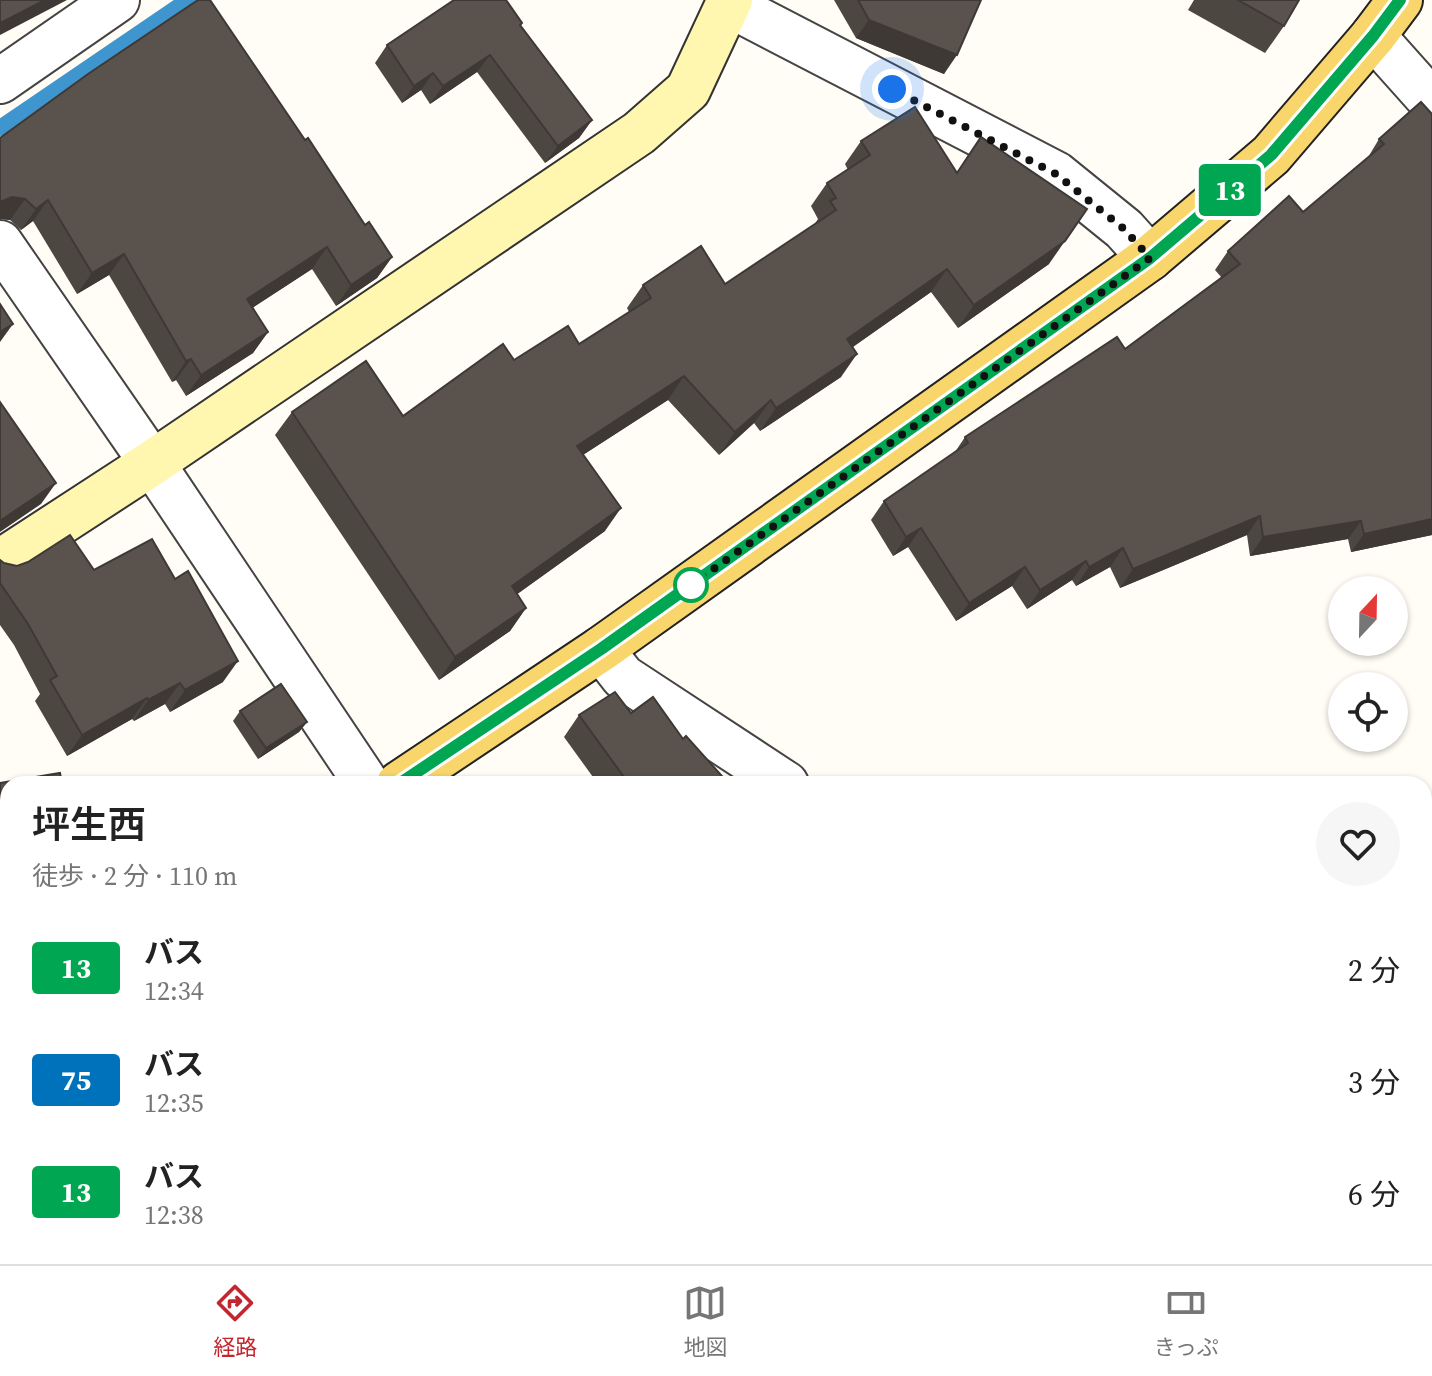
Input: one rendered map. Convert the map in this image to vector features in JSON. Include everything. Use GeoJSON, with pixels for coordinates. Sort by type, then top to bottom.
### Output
{"type":"FeatureCollection","features":[{"type":"Feature","properties":{"kind":"main road"},"geometry":{"type":"LineString","coordinates":[[411,776],[601,649],[1150,258],[1271,155],[1400,0]]}},
{"type":"Feature","properties":{"kind":"street"},"geometry":{"type":"LineString","coordinates":[[0,81],[117,0]]}},
{"type":"Feature","properties":{"kind":"street"},"geometry":{"type":"LineString","coordinates":[[0,562],[152,463],[639,133],[688,90],[729,2],[1056,174],[1124,229],[1150,258]]}},
{"type":"Feature","properties":{"kind":"street"},"geometry":{"type":"LineString","coordinates":[[1373,36],[1432,102]]}},
{"type":"Feature","properties":{"kind":"street"},"geometry":{"type":"LineString","coordinates":[[0,243],[362,776]]}},
{"type":"Feature","properties":{"kind":"street"},"geometry":{"type":"LineString","coordinates":[[601,649],[623,677],[774,776]]}},
{"type":"Feature","properties":{"kind":"building"},"geometry":{"type":"Polygon","coordinates":[[[0,0],[45,0],[0,23],[0,0]]]}},
{"type":"Feature","properties":{"kind":"building"},"geometry":{"type":"Polygon","coordinates":[[[198,0],[210,0],[305,140],[308,138],[365,225],[369,222],[392,257],[351,285],[327,247],[247,299],[268,332],[201,375],[191,359],[186,361],[124,254],[92,273],[48,200],[36,209],[25,199],[12,197],[0,202],[0,138],[198,0]]]}},
{"type":"Feature","properties":{"kind":"building"},"geometry":{"type":"Polygon","coordinates":[[[454,0],[506,0],[522,23],[520,25],[592,120],[558,146],[490,55],[443,86],[433,73],[414,86],[387,45],[454,0]]]}},
{"type":"Feature","properties":{"kind":"building"},"geometry":{"type":"Polygon","coordinates":[[[858,0],[981,0],[957,55],[869,20],[858,0]]]}},
{"type":"Feature","properties":{"kind":"building"},"geometry":{"type":"Polygon","coordinates":[[[1238,0],[1299,0],[1284,26],[1238,0]]]}},
{"type":"Feature","properties":{"kind":"building"},"geometry":{"type":"Polygon","coordinates":[[[1421,102],[1432,114],[1432,519],[1364,534],[1361,521],[1263,537],[1260,516],[1133,569],[1123,548],[1089,567],[1086,561],[1040,590],[1025,567],[969,603],[921,528],[906,537],[884,501],[968,443],[965,437],[1117,337],[1125,349],[1240,264],[1228,251],[1289,196],[1303,212],[1384,144],[1379,139],[1421,102]]]}},
{"type":"Feature","properties":{"kind":"building"},"geometry":{"type":"Polygon","coordinates":[[[915,107],[957,173],[981,137],[1087,209],[1065,241],[974,305],[947,269],[847,339],[857,354],[776,408],[771,400],[735,432],[684,376],[577,446],[621,508],[512,586],[526,608],[455,657],[292,412],[366,361],[403,416],[503,344],[514,360],[568,326],[579,344],[651,298],[643,285],[701,246],[725,284],[836,210],[830,201],[836,198],[827,183],[870,155],[861,141],[915,107]]]}},
{"type":"Feature","properties":{"kind":"building"},"geometry":{"type":"Polygon","coordinates":[[[0,304],[13,324],[0,332],[0,304]]]}},
{"type":"Feature","properties":{"kind":"building"},"geometry":{"type":"Polygon","coordinates":[[[0,402],[56,483],[0,521],[0,402]]]}},
{"type":"Feature","properties":{"kind":"building"},"geometry":{"type":"Polygon","coordinates":[[[70,535],[94,570],[152,539],[175,579],[188,571],[238,661],[185,690],[180,683],[147,698],[82,735],[50,680],[57,676],[28,624],[0,583],[0,560],[17,566],[70,535]]]}},
{"type":"Feature","properties":{"kind":"building"},"geometry":{"type":"Polygon","coordinates":[[[281,684],[307,722],[266,748],[240,711],[281,684]]]}},
{"type":"Feature","properties":{"kind":"building"},"geometry":{"type":"Polygon","coordinates":[[[615,692],[631,713],[653,697],[683,739],[686,736],[722,776],[623,776],[579,715],[615,692]]]}},
{"type":"Feature","properties":{"kind":"waterway"},"geometry":{"type":"LineString","coordinates":[[0,128],[188,0]]}},
{"type":"Feature","properties":{"kind":"bus line","name":"13"},"geometry":{"type":"LineString","coordinates":[[411,776],[601,649],[1150,258],[1271,155],[1400,0]]}},
{"type":"Feature","properties":{"kind":"route"},"geometry":{"type":"LineString","coordinates":[[691,585],[1150,258],[1124,229],[1056,174],[892,89]]}}]}
